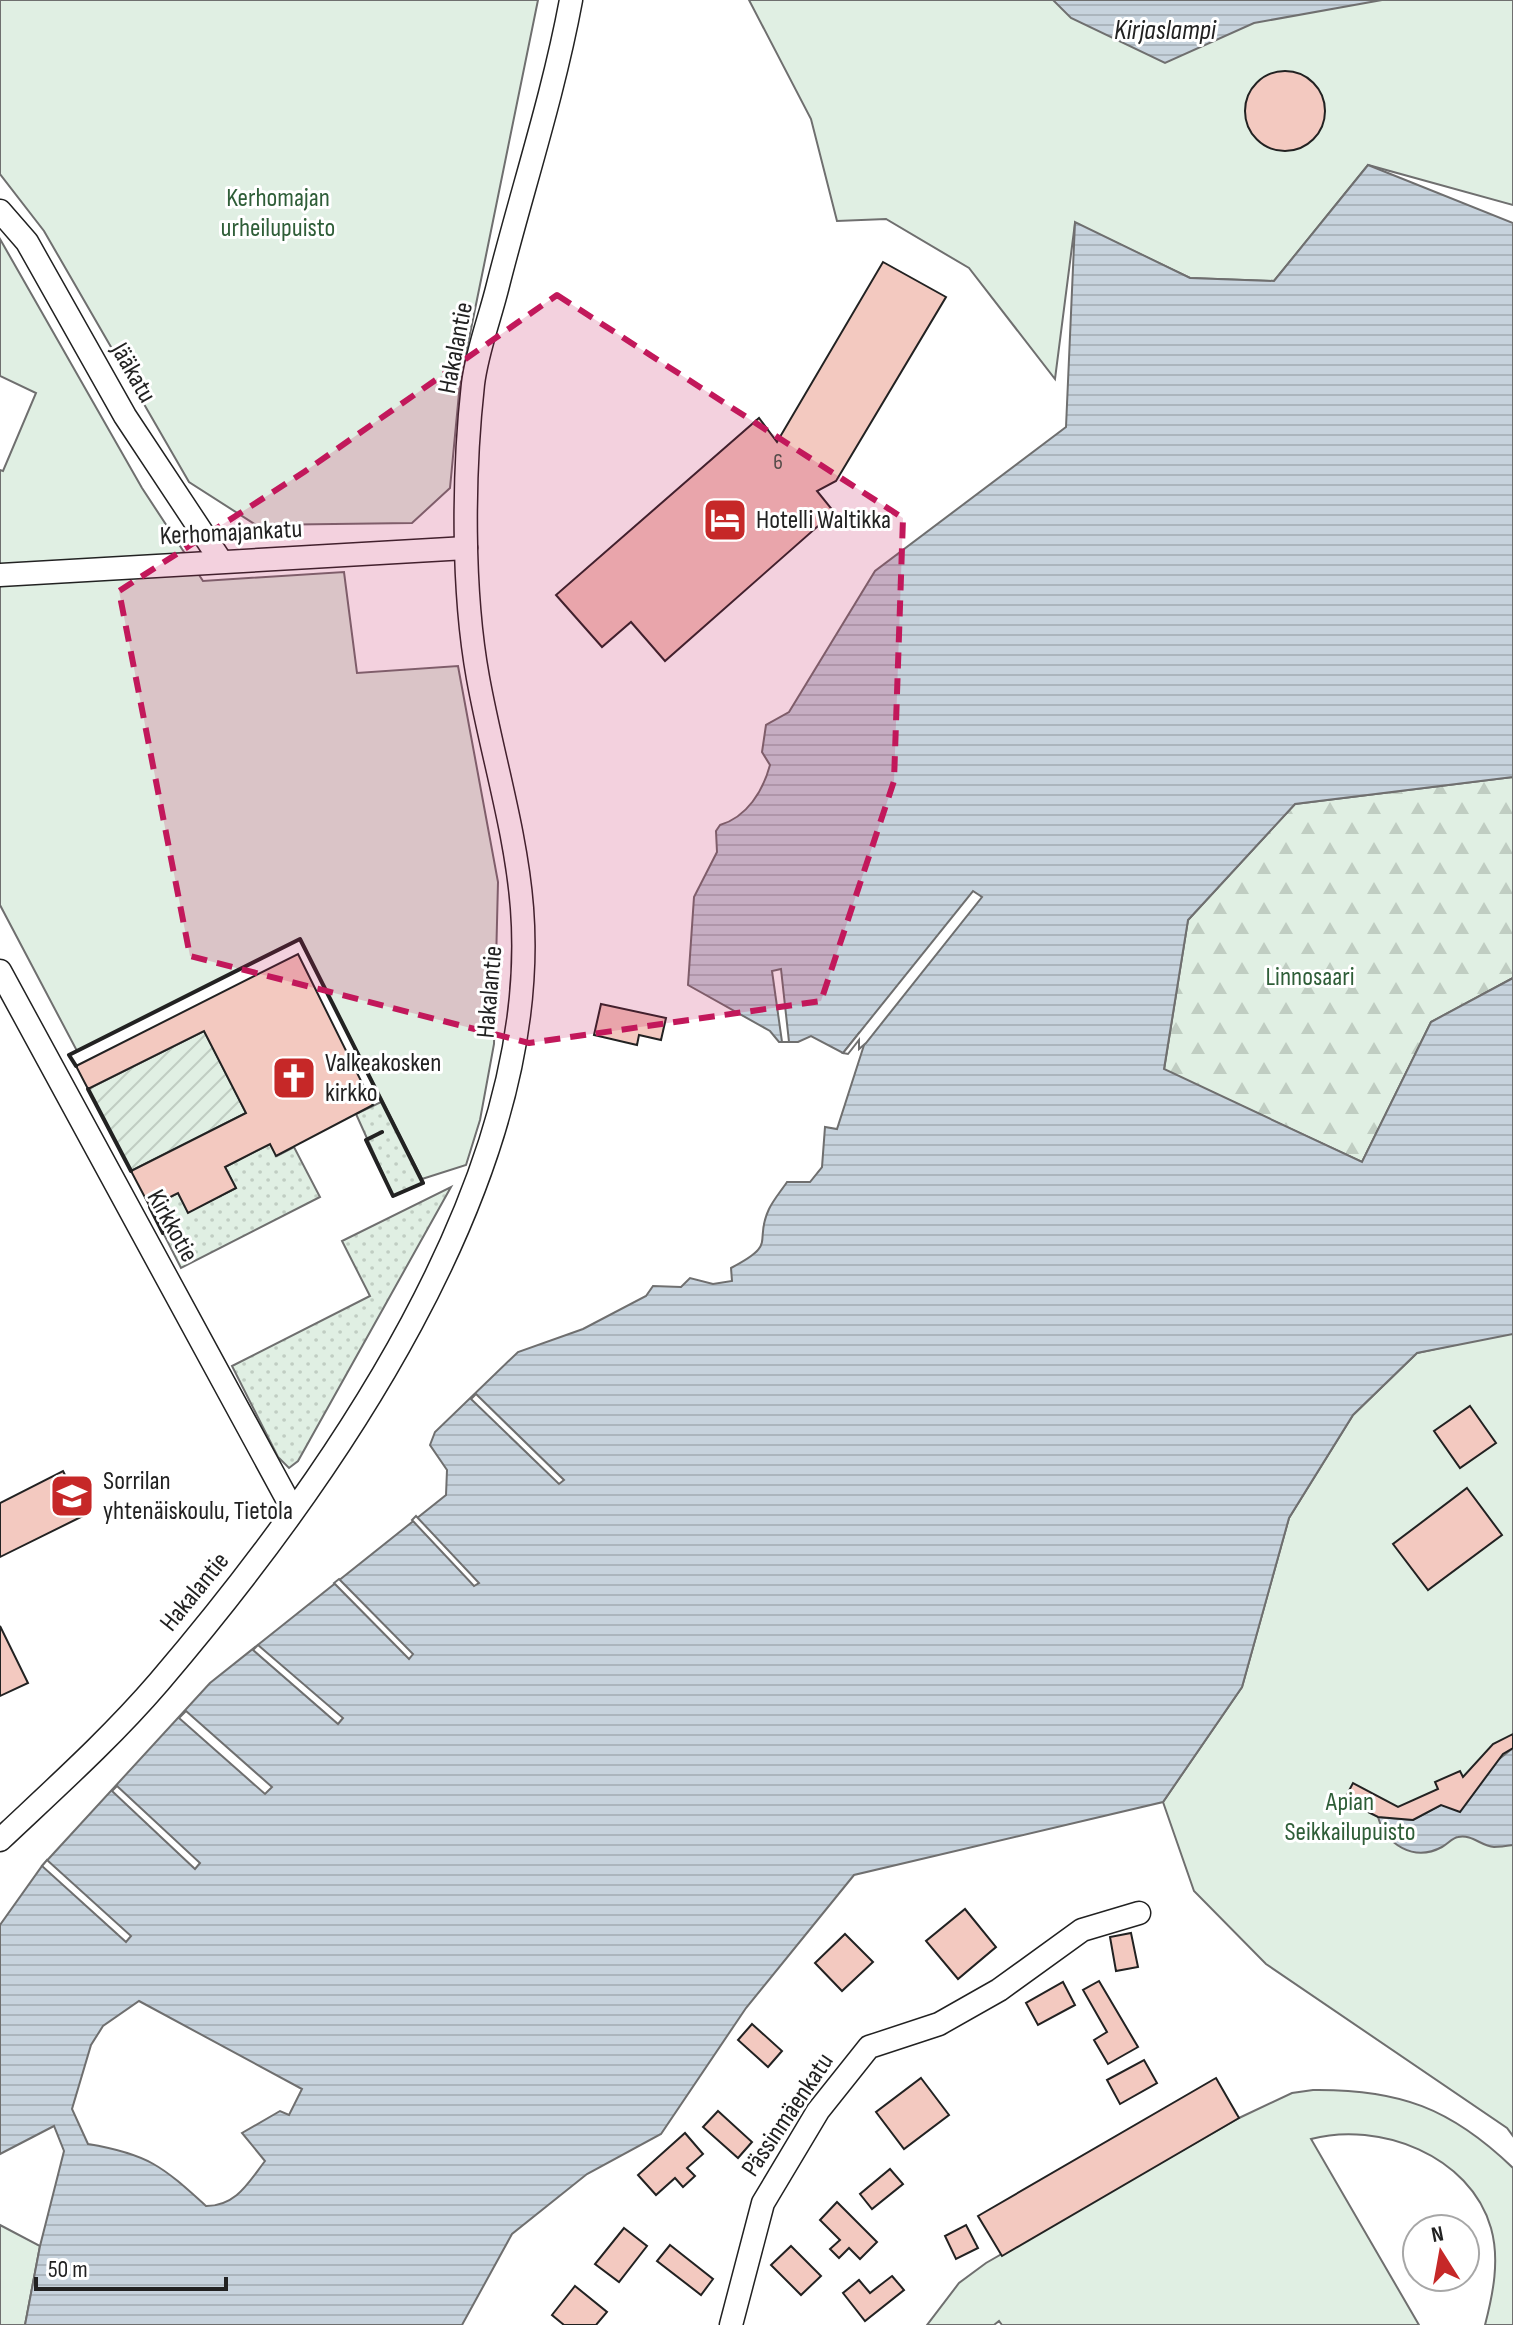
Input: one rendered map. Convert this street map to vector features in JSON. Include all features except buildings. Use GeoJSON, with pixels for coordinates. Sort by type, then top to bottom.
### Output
{"type":"FeatureCollection","features":[{"type":"Feature","properties":{"kind":"street","name":"Hakalantie"},"geometry":{"type":"LineString","coordinates":[[0,1840],[156,1686],[293,1510],[383,1375],[446,1256],[478,1179],[510,1072],[523,962],[522,906],[477,675],[466,548],[473,381],[559,65],[571,0]]}},
{"type":"Feature","properties":{"kind":"street","name":"Jääkatu"},"geometry":{"type":"LineString","coordinates":[[0,211],[27,242],[125,416],[221,561]]}},
{"type":"Feature","properties":{"kind":"street","name":"Kerhomajankatu"},"geometry":{"type":"LineString","coordinates":[[0,575],[466,548]]}},
{"type":"Feature","properties":{"kind":"street","name":"Kirkkotie"},"geometry":{"type":"LineString","coordinates":[[2,980],[293,1510]]}},
{"type":"Feature","properties":{"kind":"street","name":"Pässinmäenkatu"},"geometry":{"type":"LineString","coordinates":[[731,2325],[763,2203],[818,2111],[869,2047],[939,2024],[999,1990],[1082,1930],[1139,1913]]}},
{"type":"Feature","properties":{"kind":"highlighted area"},"geometry":{"type":"Polygon","coordinates":[[[557,295],[903,518],[894,781],[821,1001],[529,1043],[190,956],[119,591],[304,472],[557,295]]]}},
{"type":"Feature","properties":{"kind":"green space","name":"Kerhomajan urheilupuisto"},"geometry":{"type":"Polygon","coordinates":[[[0,0],[538,0],[460,383],[450,488],[412,523],[256,525],[189,482],[44,231],[0,174],[0,0]]]}},
{"type":"Feature","properties":{"kind":"green space"},"geometry":{"type":"Polygon","coordinates":[[[749,0],[1513,0],[1513,205],[1368,165],[1274,281],[1190,278],[1075,223],[1055,379],[969,268],[886,219],[837,221],[811,119],[749,0]]]}},
{"type":"Feature","properties":{"kind":"green space"},"geometry":{"type":"Polygon","coordinates":[[[0,239],[142,488],[203,581],[344,572],[357,673],[458,666],[498,882],[494,1044],[480,1120],[466,1165],[422,1179],[300,939],[77,1051],[0,905],[0,470],[3,471],[36,393],[0,376],[0,239]]]}},
{"type":"Feature","properties":{"kind":"green space","name":"Linnosaari"},"geometry":{"type":"Polygon","coordinates":[[[1513,777],[1513,978],[1431,1022],[1362,1162],[1164,1070],[1188,920],[1295,804],[1513,777]]]}},
{"type":"Feature","properties":{"kind":"green space"},"geometry":{"type":"Polygon","coordinates":[[[204,1031],[246,1113],[131,1171],[88,1089],[204,1031]]]}},
{"type":"Feature","properties":{"kind":"green space"},"geometry":{"type":"Polygon","coordinates":[[[383,1101],[423,1183],[393,1196],[356,1114],[383,1101]]]}},
{"type":"Feature","properties":{"kind":"green space"},"geometry":{"type":"Polygon","coordinates":[[[270,1144],[277,1156],[294,1147],[320,1197],[181,1268],[150,1207],[178,1193],[188,1212],[236,1188],[225,1167],[270,1144]]]}},
{"type":"Feature","properties":{"kind":"green space"},"geometry":{"type":"Polygon","coordinates":[[[451,1187],[298,1461],[289,1468],[278,1457],[232,1366],[370,1296],[342,1241],[451,1187]]]}},
{"type":"Feature","properties":{"kind":"green space","name":"Apian Seikkailupuisto"},"geometry":{"type":"Polygon","coordinates":[[[1513,1334],[1513,2136],[1507,2128],[1266,1964],[1194,1891],[1163,1802],[1242,1687],[1289,1518],[1353,1415],[1417,1353],[1513,1334]]]}},
{"type":"Feature","properties":{"kind":"green space"},"geometry":{"type":"Polygon","coordinates":[[[1313,2090],[1372,2093],[1422,2106],[1468,2130],[1513,2168],[1513,2325],[1485,2325],[1494,2277],[1494,2240],[1480,2202],[1464,2181],[1443,2163],[1419,2149],[1365,2135],[1337,2135],[1311,2139],[1419,2325],[1002,2325],[999,2321],[994,2325],[927,2325],[959,2283],[986,2263],[1239,2118],[1292,2093],[1313,2090]]]}},
{"type":"Feature","properties":{"kind":"green space"},"geometry":{"type":"Polygon","coordinates":[[[0,2225],[40,2246],[25,2325],[0,2325],[0,2225]]]}},
{"type":"Feature","properties":{"kind":"water","name":"Kirjaslampi"},"geometry":{"type":"Polygon","coordinates":[[[1053,0],[1382,0],[1254,23],[1165,63],[1071,18],[1053,0]]]}},
{"type":"Feature","properties":{"kind":"water"},"geometry":{"type":"Polygon","coordinates":[[[1368,165],[1513,223],[1513,777],[1295,804],[1188,920],[1164,1069],[1362,1162],[1431,1022],[1513,978],[1513,1334],[1417,1353],[1353,1415],[1289,1518],[1242,1687],[1163,1802],[854,1875],[746,2008],[661,2134],[587,2174],[512,2234],[462,2325],[25,2325],[40,2246],[64,2151],[54,2126],[0,2154],[0,1925],[42,1866],[210,1683],[446,1495],[447,1470],[430,1445],[435,1432],[518,1352],[583,1329],[646,1296],[653,1286],[681,1287],[690,1278],[713,1284],[732,1281],[731,1268],[760,1247],[769,1209],[787,1182],[810,1182],[822,1167],[825,1127],[837,1129],[865,1042],[859,1033],[843,1053],[811,1036],[798,1042],[779,1042],[770,1031],[688,985],[694,897],[717,852],[716,831],[720,825],[746,809],[763,784],[770,765],[762,752],[766,725],[789,712],[875,571],[1066,427],[1075,222],[1190,278],[1274,281],[1368,165]],[[139,2001],[103,2026],[91,2045],[72,2109],[88,2144],[140,2157],[165,2171],[206,2206],[233,2198],[265,2161],[242,2133],[280,2111],[289,2115],[302,2089],[139,2001]]]}},
{"type":"Feature","properties":{"kind":"water"},"geometry":{"type":"Polygon","coordinates":[[[1513,1748],[1513,1845],[1494,1847],[1463,1837],[1421,1853],[1402,1848],[1387,1836],[1378,1817],[1413,1820],[1441,1805],[1513,1748]]]}},
{"type":"Feature","properties":{"kind":"pier"},"geometry":{"type":"Polygon","coordinates":[[[973,891],[982,897],[866,1043],[859,1049],[859,1040],[848,1054],[843,1053],[973,891]]]}},
{"type":"Feature","properties":{"kind":"pier"},"geometry":{"type":"Polygon","coordinates":[[[781,969],[789,1042],[782,1042],[772,971],[781,969]]]}},
{"type":"Feature","properties":{"kind":"pier"},"geometry":{"type":"Polygon","coordinates":[[[476,1394],[564,1480],[559,1484],[471,1399],[476,1394]]]}},
{"type":"Feature","properties":{"kind":"pier"},"geometry":{"type":"Polygon","coordinates":[[[416,1516],[479,1583],[474,1586],[412,1520],[416,1516]]]}},
{"type":"Feature","properties":{"kind":"pier"},"geometry":{"type":"Polygon","coordinates":[[[339,1579],[413,1654],[409,1659],[334,1583],[339,1579]]]}},
{"type":"Feature","properties":{"kind":"pier"},"geometry":{"type":"Polygon","coordinates":[[[258,1645],[343,1718],[338,1724],[253,1650],[258,1645]]]}},
{"type":"Feature","properties":{"kind":"pier"},"geometry":{"type":"Polygon","coordinates":[[[186,1711],[272,1787],[265,1794],[179,1718],[186,1711]]]}},
{"type":"Feature","properties":{"kind":"pier"},"geometry":{"type":"Polygon","coordinates":[[[117,1786],[200,1863],[195,1869],[112,1791],[117,1786]]]}},
{"type":"Feature","properties":{"kind":"pier"},"geometry":{"type":"Polygon","coordinates":[[[47,1860],[131,1936],[126,1942],[42,1866],[47,1860]]]}},
{"type":"Feature","properties":{"kind":"wall"},"geometry":{"type":"LineString","coordinates":[[76,1066],[69,1055],[300,939],[423,1183],[393,1196],[366,1140],[382,1132]]}},
{"type":"Feature","properties":{"kind":"wall"},"geometry":{"type":"LineString","coordinates":[[88,1089],[131,1171]]}},
{"type":"Feature","properties":{"kind":"wall"},"geometry":{"type":"LineString","coordinates":[[150,1207],[163,1233]]}},
{"type":"Feature","properties":{"kind":"place","name":"Hotelli Waltikka"},"geometry":{"type":"Point","coordinates":[725,520]}},
{"type":"Feature","properties":{"kind":"place","name":"Valkeakosken kirkko"},"geometry":{"type":"Point","coordinates":[294,1078]}},
{"type":"Feature","properties":{"kind":"place","name":"Sorrilan yhtenäiskoulu, Tietola"},"geometry":{"type":"Point","coordinates":[72,1496]}}]}
